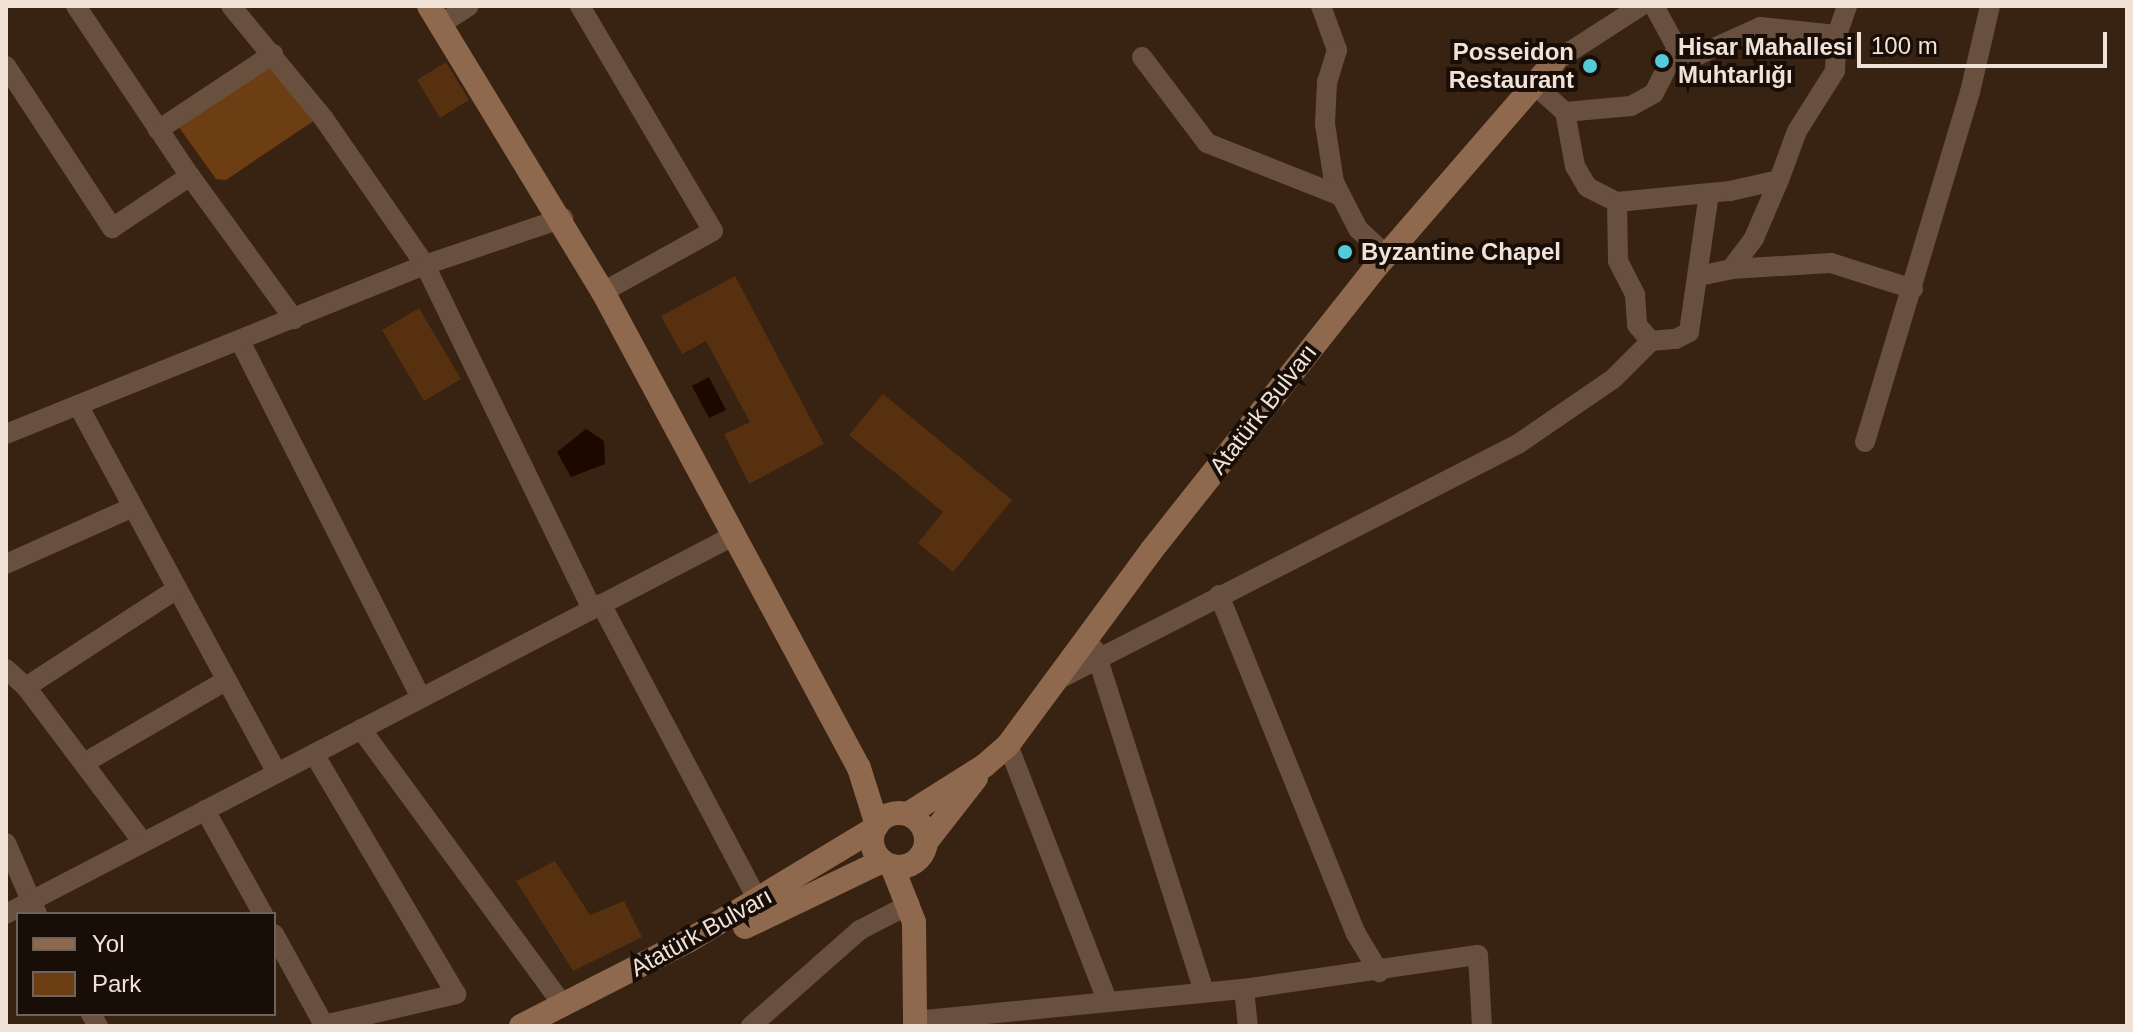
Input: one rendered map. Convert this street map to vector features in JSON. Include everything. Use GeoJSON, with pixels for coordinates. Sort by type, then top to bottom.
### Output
{"type":"FeatureCollection","features":[{"type":"Feature","properties":{"kind":"main road"},"geometry":{"type":"LineString","coordinates":[[435,15],[563,218],[731,537],[889,820],[923,827],[923,850],[910,904],[915,1024]]}},
{"type":"Feature","properties":{"kind":"main road","name":"Atatürk Bulvarı"},"geometry":{"type":"LineString","coordinates":[[557,1016],[984,766],[1008,745],[1053,682],[1095,649],[1151,551],[1386,255],[1554,62]]}},
{"type":"Feature","properties":{"kind":"main road","name":"Atatürk Bulvarı"},"geometry":{"type":"LineString","coordinates":[[923,850],[984,766]]}},
{"type":"Feature","properties":{"kind":"main road"},"geometry":{"type":"LineString","coordinates":[[889,820],[873,846],[910,904]]}},
{"type":"Feature","properties":{"kind":"main road"},"geometry":{"type":"LineString","coordinates":[[887,864],[907,866],[923,850]]}},
{"type":"Feature","properties":{"kind":"main road","name":"Atatürk Bulvarı"},"geometry":{"type":"LineString","coordinates":[[521,1026],[557,1016],[841,876],[887,864]]}},
{"type":"Feature","properties":{"kind":"street"},"geometry":{"type":"LineString","coordinates":[[76,6],[190,176],[294,319]]}},
{"type":"Feature","properties":{"kind":"street"},"geometry":{"type":"LineString","coordinates":[[231,6],[237,19],[273,54],[425,265],[597,606],[758,901]]}},
{"type":"Feature","properties":{"kind":"street"},"geometry":{"type":"LineString","coordinates":[[435,15],[469,6]]}},
{"type":"Feature","properties":{"kind":"street"},"geometry":{"type":"LineString","coordinates":[[580,6],[713,231],[603,292]]}},
{"type":"Feature","properties":{"kind":"street"},"geometry":{"type":"LineString","coordinates":[[1321,6],[1337,50],[1327,82],[1325,124],[1341,196],[1358,229],[1386,255]]}},
{"type":"Feature","properties":{"kind":"street"},"geometry":{"type":"LineString","coordinates":[[1554,62],[1641,6]]}},
{"type":"Feature","properties":{"kind":"street"},"geometry":{"type":"LineString","coordinates":[[1654,6],[1677,48],[1694,57],[1760,27],[1837,35]]}},
{"type":"Feature","properties":{"kind":"street"},"geometry":{"type":"LineString","coordinates":[[1731,269],[1754,238],[1797,131],[1835,71],[1837,35],[1847,6]]}},
{"type":"Feature","properties":{"kind":"street"},"geometry":{"type":"LineString","coordinates":[[1865,442],[1913,289],[1990,6]]}},
{"type":"Feature","properties":{"kind":"street"},"geometry":{"type":"LineString","coordinates":[[1565,112],[1631,106],[1654,93],[1677,48]]}},
{"type":"Feature","properties":{"kind":"street"},"geometry":{"type":"LineString","coordinates":[[158,130],[273,54]]}},
{"type":"Feature","properties":{"kind":"street"},"geometry":{"type":"LineString","coordinates":[[1142,57],[1207,143],[1341,196]]}},
{"type":"Feature","properties":{"kind":"street"},"geometry":{"type":"LineString","coordinates":[[6,66],[112,228],[190,176]]}},
{"type":"Feature","properties":{"kind":"street"},"geometry":{"type":"LineString","coordinates":[[1536,86],[1565,112],[1575,166],[1587,187],[1617,202],[1709,194],[1779,180]]}},
{"type":"Feature","properties":{"kind":"street"},"geometry":{"type":"LineString","coordinates":[[1203,989],[1095,649],[1219,595],[1518,444],[1613,379],[1651,341],[1676,339],[1689,332],[1709,194]]}},
{"type":"Feature","properties":{"kind":"street"},"geometry":{"type":"LineString","coordinates":[[1617,202],[1618,261],[1635,295],[1637,325],[1651,341]]}},
{"type":"Feature","properties":{"kind":"street"},"geometry":{"type":"LineString","coordinates":[[6,434],[425,265],[563,218]]}},
{"type":"Feature","properties":{"kind":"street"},"geometry":{"type":"LineString","coordinates":[[1699,276],[1731,269],[1831,263],[1913,289]]}},
{"type":"Feature","properties":{"kind":"street"},"geometry":{"type":"LineString","coordinates":[[240,341],[421,698]]}},
{"type":"Feature","properties":{"kind":"street"},"geometry":{"type":"LineString","coordinates":[[78,405],[277,773]]}},
{"type":"Feature","properties":{"kind":"street"},"geometry":{"type":"LineString","coordinates":[[6,564],[133,507]]}},
{"type":"Feature","properties":{"kind":"street"},"geometry":{"type":"LineString","coordinates":[[6,914],[34,907],[143,842],[731,537]]}},
{"type":"Feature","properties":{"kind":"street"},"geometry":{"type":"LineString","coordinates":[[26,687],[177,589]]}},
{"type":"Feature","properties":{"kind":"street"},"geometry":{"type":"LineString","coordinates":[[1219,595],[1349,919],[1379,972]]}},
{"type":"Feature","properties":{"kind":"street"},"geometry":{"type":"LineString","coordinates":[[6,669],[26,687],[86,762],[143,842]]}},
{"type":"Feature","properties":{"kind":"street"},"geometry":{"type":"LineString","coordinates":[[86,762],[227,680]]}},
{"type":"Feature","properties":{"kind":"street"},"geometry":{"type":"LineString","coordinates":[[361,729],[557,1016]]}},
{"type":"Feature","properties":{"kind":"street"},"geometry":{"type":"LineString","coordinates":[[1008,745],[1107,1000]]}},
{"type":"Feature","properties":{"kind":"street"},"geometry":{"type":"LineString","coordinates":[[276,938],[324,1025],[456,994],[314,754]]}},
{"type":"Feature","properties":{"kind":"street"},"geometry":{"type":"LineString","coordinates":[[205,810],[262,912]]}},
{"type":"Feature","properties":{"kind":"street"},"geometry":{"type":"LineString","coordinates":[[6,843],[34,907]]}},
{"type":"Feature","properties":{"kind":"street"},"geometry":{"type":"LineString","coordinates":[[756,1024],[860,930],[910,904]]}},
{"type":"Feature","properties":{"kind":"street"},"geometry":{"type":"LineString","coordinates":[[915,1024],[1203,989],[1244,989],[1379,972],[1478,955],[1482,1026]]}},
{"type":"Feature","properties":{"kind":"street"},"geometry":{"type":"LineString","coordinates":[[1244,989],[1248,1026]]}},
{"type":"Feature","properties":{"kind":"green space"},"geometry":{"type":"Polygon","coordinates":[[[274,64],[315,120],[226,180],[216,179],[178,126],[274,64]]]}},
{"type":"Feature","properties":{"kind":"shaded area"},"geometry":{"type":"Polygon","coordinates":[[[709,377],[726,410],[709,418],[692,386],[709,377]]]}},
{"type":"Feature","properties":{"kind":"shaded area"},"geometry":{"type":"Polygon","coordinates":[[[586,429],[604,441],[605,464],[571,477],[557,452],[586,429]]]}},
{"type":"Feature","properties":{"kind":"building"},"geometry":{"type":"Polygon","coordinates":[[[446,62],[469,100],[440,118],[417,80],[446,62]]]}},
{"type":"Feature","properties":{"kind":"building"},"geometry":{"type":"Polygon","coordinates":[[[735,276],[824,444],[749,484],[724,434],[750,422],[706,341],[682,354],[661,316],[735,276]]]}},
{"type":"Feature","properties":{"kind":"building"},"geometry":{"type":"Polygon","coordinates":[[[419,308],[461,379],[424,401],[382,330],[419,308]]]}},
{"type":"Feature","properties":{"kind":"building"},"geometry":{"type":"Polygon","coordinates":[[[883,394],[1012,500],[953,572],[918,543],[943,512],[849,435],[883,394]]]}},
{"type":"Feature","properties":{"kind":"building"},"geometry":{"type":"Polygon","coordinates":[[[555,861],[590,915],[624,901],[642,937],[573,971],[516,881],[555,861]]]}},
{"type":"Feature","properties":{"kind":"place","name":"Hisar Mahallesi Muhtarlığı"},"geometry":{"type":"Point","coordinates":[1662,61]}},
{"type":"Feature","properties":{"kind":"place","name":"Posseidon Restaurant"},"geometry":{"type":"Point","coordinates":[1590,66]}},
{"type":"Feature","properties":{"kind":"place","name":"Byzantine Chapel"},"geometry":{"type":"Point","coordinates":[1345,252]}}]}
